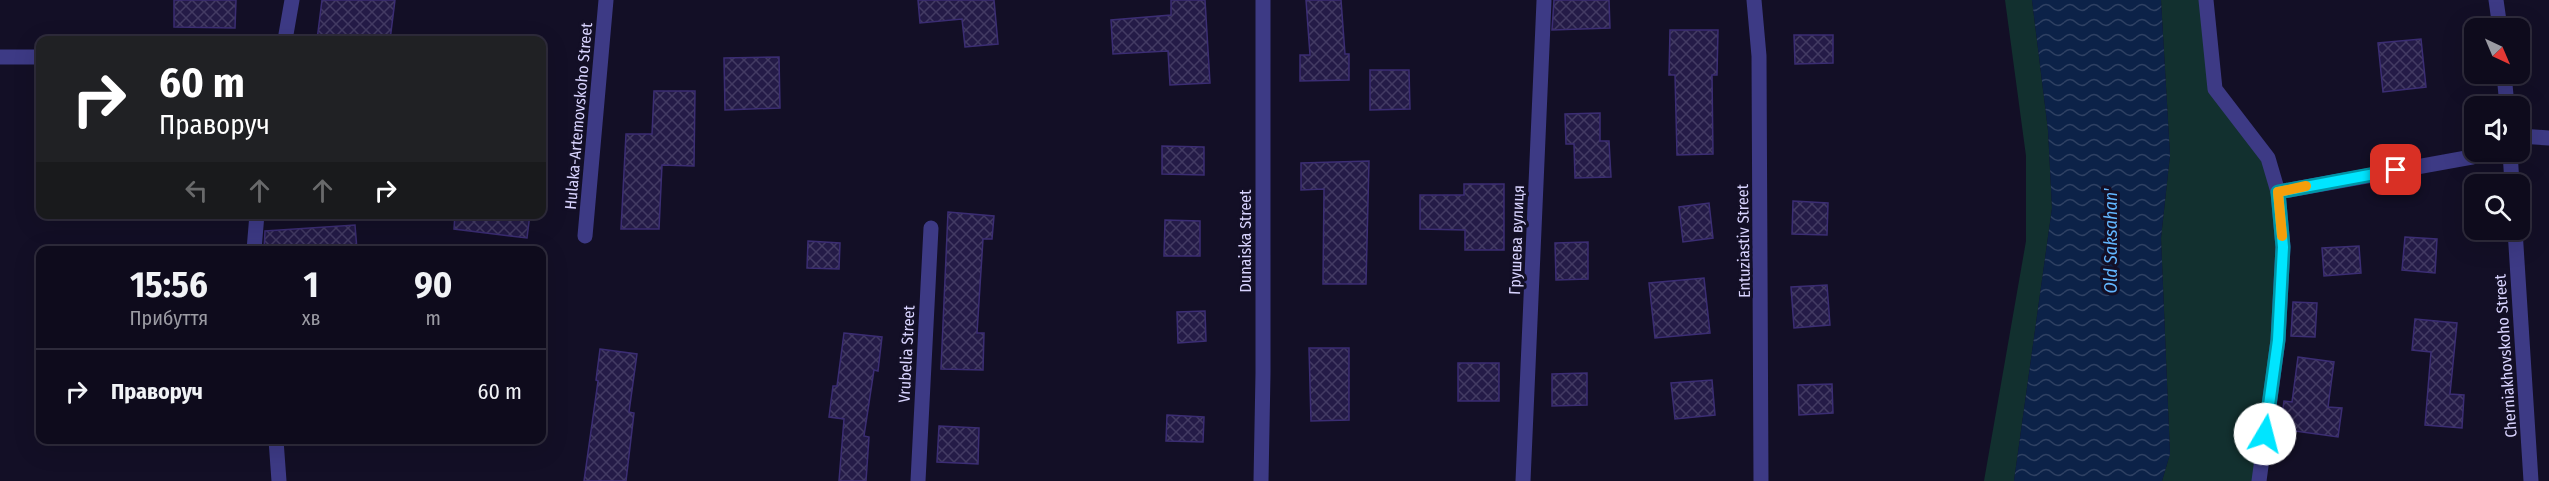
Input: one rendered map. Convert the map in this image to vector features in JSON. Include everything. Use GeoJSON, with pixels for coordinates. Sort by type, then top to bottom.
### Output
{"type":"FeatureCollection","features":[{"type":"Feature","properties":{"kind":"street"},"geometry":{"type":"LineString","coordinates":[[286,36],[292,0]]}},
{"type":"Feature","properties":{"kind":"street","name":"Hulaka-Artemovskoho Street"},"geometry":{"type":"LineString","coordinates":[[585,236],[606,0]]}},
{"type":"Feature","properties":{"kind":"street","name":"Dunaiska Street"},"geometry":{"type":"LineString","coordinates":[[1261,481],[1263,0]]}},
{"type":"Feature","properties":{"kind":"street","name":"Entuziastiv Street"},"geometry":{"type":"LineString","coordinates":[[1754,0],[1759,56],[1761,481]]}},
{"type":"Feature","properties":{"kind":"street"},"geometry":{"type":"LineString","coordinates":[[2206,0],[2216,89],[2268,158],[2278,192],[2283,247],[2278,340],[2259,481]]}},
{"type":"Feature","properties":{"kind":"street"},"geometry":{"type":"LineString","coordinates":[[2496,0],[2499,18]]}},
{"type":"Feature","properties":{"kind":"street","name":"Грушева вулиця"},"geometry":{"type":"LineString","coordinates":[[1524,481],[1544,1]]}},
{"type":"Feature","properties":{"kind":"street"},"geometry":{"type":"LineString","coordinates":[[0,57],[36,57]]}},
{"type":"Feature","properties":{"kind":"street"},"geometry":{"type":"LineString","coordinates":[[2530,137],[2549,138]]}},
{"type":"Feature","properties":{"kind":"street"},"geometry":{"type":"LineString","coordinates":[[2278,192],[2464,158]]}},
{"type":"Feature","properties":{"kind":"street"},"geometry":{"type":"LineString","coordinates":[[254,246],[257,219]]}},
{"type":"Feature","properties":{"kind":"street","name":"Vrubelia Street"},"geometry":{"type":"LineString","coordinates":[[918,481],[931,228]]}},
{"type":"Feature","properties":{"kind":"street","name":"Cherniakhovskoho Street"},"geometry":{"type":"LineString","coordinates":[[2516,240],[2531,481]]}},
{"type":"Feature","properties":{"kind":"street"},"geometry":{"type":"LineString","coordinates":[[276,444],[279,481]]}},
{"type":"Feature","properties":{"kind":"green space"},"geometry":{"type":"Polygon","coordinates":[[[2005,0],[2032,0],[2048,130],[2052,208],[2014,481],[1984,481],[2026,241],[2026,156],[2005,0]]]}},
{"type":"Feature","properties":{"kind":"green space"},"geometry":{"type":"Polygon","coordinates":[[[2161,0],[2206,0],[2216,89],[2268,158],[2283,247],[2259,481],[2162,481],[2170,454],[2161,238],[2170,155],[2161,0]]]}},
{"type":"Feature","properties":{"kind":"water","name":"Old Saksahan'"},"geometry":{"type":"Polygon","coordinates":[[[2032,0],[2161,0],[2170,155],[2161,238],[2170,454],[2162,481],[2014,481],[2052,208],[2048,130],[2032,0]]]}},
{"type":"Feature","properties":{"kind":"building"},"geometry":{"type":"Polygon","coordinates":[[[174,0],[236,0],[235,28],[174,27],[174,0]]]}},
{"type":"Feature","properties":{"kind":"building"},"geometry":{"type":"Polygon","coordinates":[[[322,0],[395,0],[390,36],[318,36],[322,0]]]}},
{"type":"Feature","properties":{"kind":"building"},"geometry":{"type":"Polygon","coordinates":[[[918,0],[994,0],[998,44],[965,47],[962,19],[920,23],[918,0]]]}},
{"type":"Feature","properties":{"kind":"building"},"geometry":{"type":"Polygon","coordinates":[[[1171,0],[1205,0],[1210,83],[1170,85],[1168,51],[1113,54],[1111,20],[1171,15],[1171,0]]]}},
{"type":"Feature","properties":{"kind":"building"},"geometry":{"type":"Polygon","coordinates":[[[1306,0],[1341,0],[1345,54],[1349,54],[1349,80],[1300,81],[1300,55],[1310,55],[1306,0]]]}},
{"type":"Feature","properties":{"kind":"building"},"geometry":{"type":"Polygon","coordinates":[[[1554,0],[1609,0],[1610,28],[1552,30],[1554,0]]]}},
{"type":"Feature","properties":{"kind":"building"},"geometry":{"type":"Polygon","coordinates":[[[1670,30],[1718,30],[1717,75],[1712,75],[1713,154],[1677,155],[1675,75],[1669,75],[1670,30]]]}},
{"type":"Feature","properties":{"kind":"building"},"geometry":{"type":"Polygon","coordinates":[[[1794,35],[1833,35],[1833,63],[1795,64],[1794,35]]]}},
{"type":"Feature","properties":{"kind":"building"},"geometry":{"type":"Polygon","coordinates":[[[2421,39],[2426,87],[2383,92],[2378,43],[2421,39]]]}},
{"type":"Feature","properties":{"kind":"building"},"geometry":{"type":"Polygon","coordinates":[[[779,57],[780,108],[725,110],[724,58],[779,57]]]}},
{"type":"Feature","properties":{"kind":"building"},"geometry":{"type":"Polygon","coordinates":[[[1370,70],[1409,70],[1410,109],[1370,110],[1370,70]]]}},
{"type":"Feature","properties":{"kind":"building"},"geometry":{"type":"Polygon","coordinates":[[[654,91],[695,91],[694,166],[662,165],[659,229],[621,229],[626,134],[652,134],[654,91]]]}},
{"type":"Feature","properties":{"kind":"building"},"geometry":{"type":"Polygon","coordinates":[[[1600,113],[1600,141],[1609,141],[1611,177],[1575,178],[1574,144],[1566,144],[1565,114],[1600,113]]]}},
{"type":"Feature","properties":{"kind":"building"},"geometry":{"type":"Polygon","coordinates":[[[1162,146],[1204,147],[1204,175],[1162,174],[1162,146]]]}},
{"type":"Feature","properties":{"kind":"building"},"geometry":{"type":"Polygon","coordinates":[[[1369,161],[1366,284],[1323,284],[1324,189],[1301,190],[1301,163],[1369,161]]]}},
{"type":"Feature","properties":{"kind":"building"},"geometry":{"type":"Polygon","coordinates":[[[1464,184],[1504,184],[1504,250],[1465,250],[1465,230],[1420,229],[1420,195],[1464,195],[1464,184]]]}},
{"type":"Feature","properties":{"kind":"building"},"geometry":{"type":"Polygon","coordinates":[[[1793,201],[1828,203],[1827,235],[1792,234],[1793,201]]]}},
{"type":"Feature","properties":{"kind":"building"},"geometry":{"type":"Polygon","coordinates":[[[1709,203],[1713,238],[1683,242],[1679,207],[1709,203]]]}},
{"type":"Feature","properties":{"kind":"building"},"geometry":{"type":"Polygon","coordinates":[[[948,212],[994,216],[992,239],[983,239],[977,333],[984,333],[983,370],[941,369],[948,212]]]}},
{"type":"Feature","properties":{"kind":"building"},"geometry":{"type":"Polygon","coordinates":[[[455,219],[529,219],[527,238],[454,229],[455,219]]]}},
{"type":"Feature","properties":{"kind":"building"},"geometry":{"type":"Polygon","coordinates":[[[1165,220],[1200,221],[1200,256],[1164,256],[1165,220]]]}},
{"type":"Feature","properties":{"kind":"building"},"geometry":{"type":"Polygon","coordinates":[[[355,225],[357,246],[264,246],[265,231],[355,225]]]}},
{"type":"Feature","properties":{"kind":"building"},"geometry":{"type":"Polygon","coordinates":[[[2405,237],[2437,239],[2435,273],[2402,270],[2405,237]]]}},
{"type":"Feature","properties":{"kind":"building"},"geometry":{"type":"Polygon","coordinates":[[[808,241],[840,243],[839,269],[807,268],[808,241]]]}},
{"type":"Feature","properties":{"kind":"building"},"geometry":{"type":"Polygon","coordinates":[[[1588,242],[1588,279],[1556,280],[1555,243],[1588,242]]]}},
{"type":"Feature","properties":{"kind":"building"},"geometry":{"type":"Polygon","coordinates":[[[2359,246],[2361,273],[2324,276],[2322,248],[2359,246]]]}},
{"type":"Feature","properties":{"kind":"building"},"geometry":{"type":"Polygon","coordinates":[[[1704,278],[1710,333],[1655,338],[1649,283],[1704,278]]]}},
{"type":"Feature","properties":{"kind":"building"},"geometry":{"type":"Polygon","coordinates":[[[1827,285],[1830,325],[1794,328],[1791,287],[1827,285]]]}},
{"type":"Feature","properties":{"kind":"building"},"geometry":{"type":"Polygon","coordinates":[[[2293,302],[2317,303],[2315,337],[2291,336],[2293,302]]]}},
{"type":"Feature","properties":{"kind":"building"},"geometry":{"type":"Polygon","coordinates":[[[1205,311],[1206,341],[1178,343],[1177,312],[1205,311]]]}},
{"type":"Feature","properties":{"kind":"building"},"geometry":{"type":"Polygon","coordinates":[[[2415,319],[2457,323],[2450,394],[2464,395],[2462,428],[2425,425],[2431,352],[2412,350],[2415,319]]]}},
{"type":"Feature","properties":{"kind":"building"},"geometry":{"type":"Polygon","coordinates":[[[844,333],[882,337],[878,371],[874,370],[864,436],[869,437],[866,481],[839,481],[844,419],[829,417],[833,386],[837,386],[844,333]]]}},
{"type":"Feature","properties":{"kind":"building"},"geometry":{"type":"Polygon","coordinates":[[[1309,348],[1349,348],[1349,420],[1311,421],[1309,348]]]}},
{"type":"Feature","properties":{"kind":"building"},"geometry":{"type":"Polygon","coordinates":[[[600,349],[637,354],[629,412],[634,413],[626,481],[584,481],[598,381],[596,380],[600,349]]]}},
{"type":"Feature","properties":{"kind":"building"},"geometry":{"type":"Polygon","coordinates":[[[2298,357],[2334,362],[2328,407],[2342,408],[2338,437],[2280,429],[2284,401],[2292,402],[2298,357]]]}},
{"type":"Feature","properties":{"kind":"building"},"geometry":{"type":"Polygon","coordinates":[[[1458,363],[1499,363],[1499,401],[1458,401],[1458,363]]]}},
{"type":"Feature","properties":{"kind":"building"},"geometry":{"type":"Polygon","coordinates":[[[1587,373],[1587,405],[1552,406],[1552,374],[1587,373]]]}},
{"type":"Feature","properties":{"kind":"building"},"geometry":{"type":"Polygon","coordinates":[[[1712,380],[1715,415],[1675,419],[1671,383],[1712,380]]]}},
{"type":"Feature","properties":{"kind":"building"},"geometry":{"type":"Polygon","coordinates":[[[1832,384],[1833,413],[1799,415],[1798,385],[1832,384]]]}},
{"type":"Feature","properties":{"kind":"building"},"geometry":{"type":"Polygon","coordinates":[[[1167,415],[1204,417],[1203,442],[1166,441],[1167,415]]]}},
{"type":"Feature","properties":{"kind":"building"},"geometry":{"type":"Polygon","coordinates":[[[939,426],[979,428],[978,464],[937,462],[939,426]]]}},
{"type":"Feature","properties":{"kind":"slow traffic"},"geometry":{"type":"LineString","coordinates":[[2282,236],[2278,192],[2306,186]]}},
{"type":"Feature","properties":{"kind":"route"},"geometry":{"type":"LineString","coordinates":[[2265,434],[2278,340],[2283,247],[2278,192],[2396,170]]}}]}
